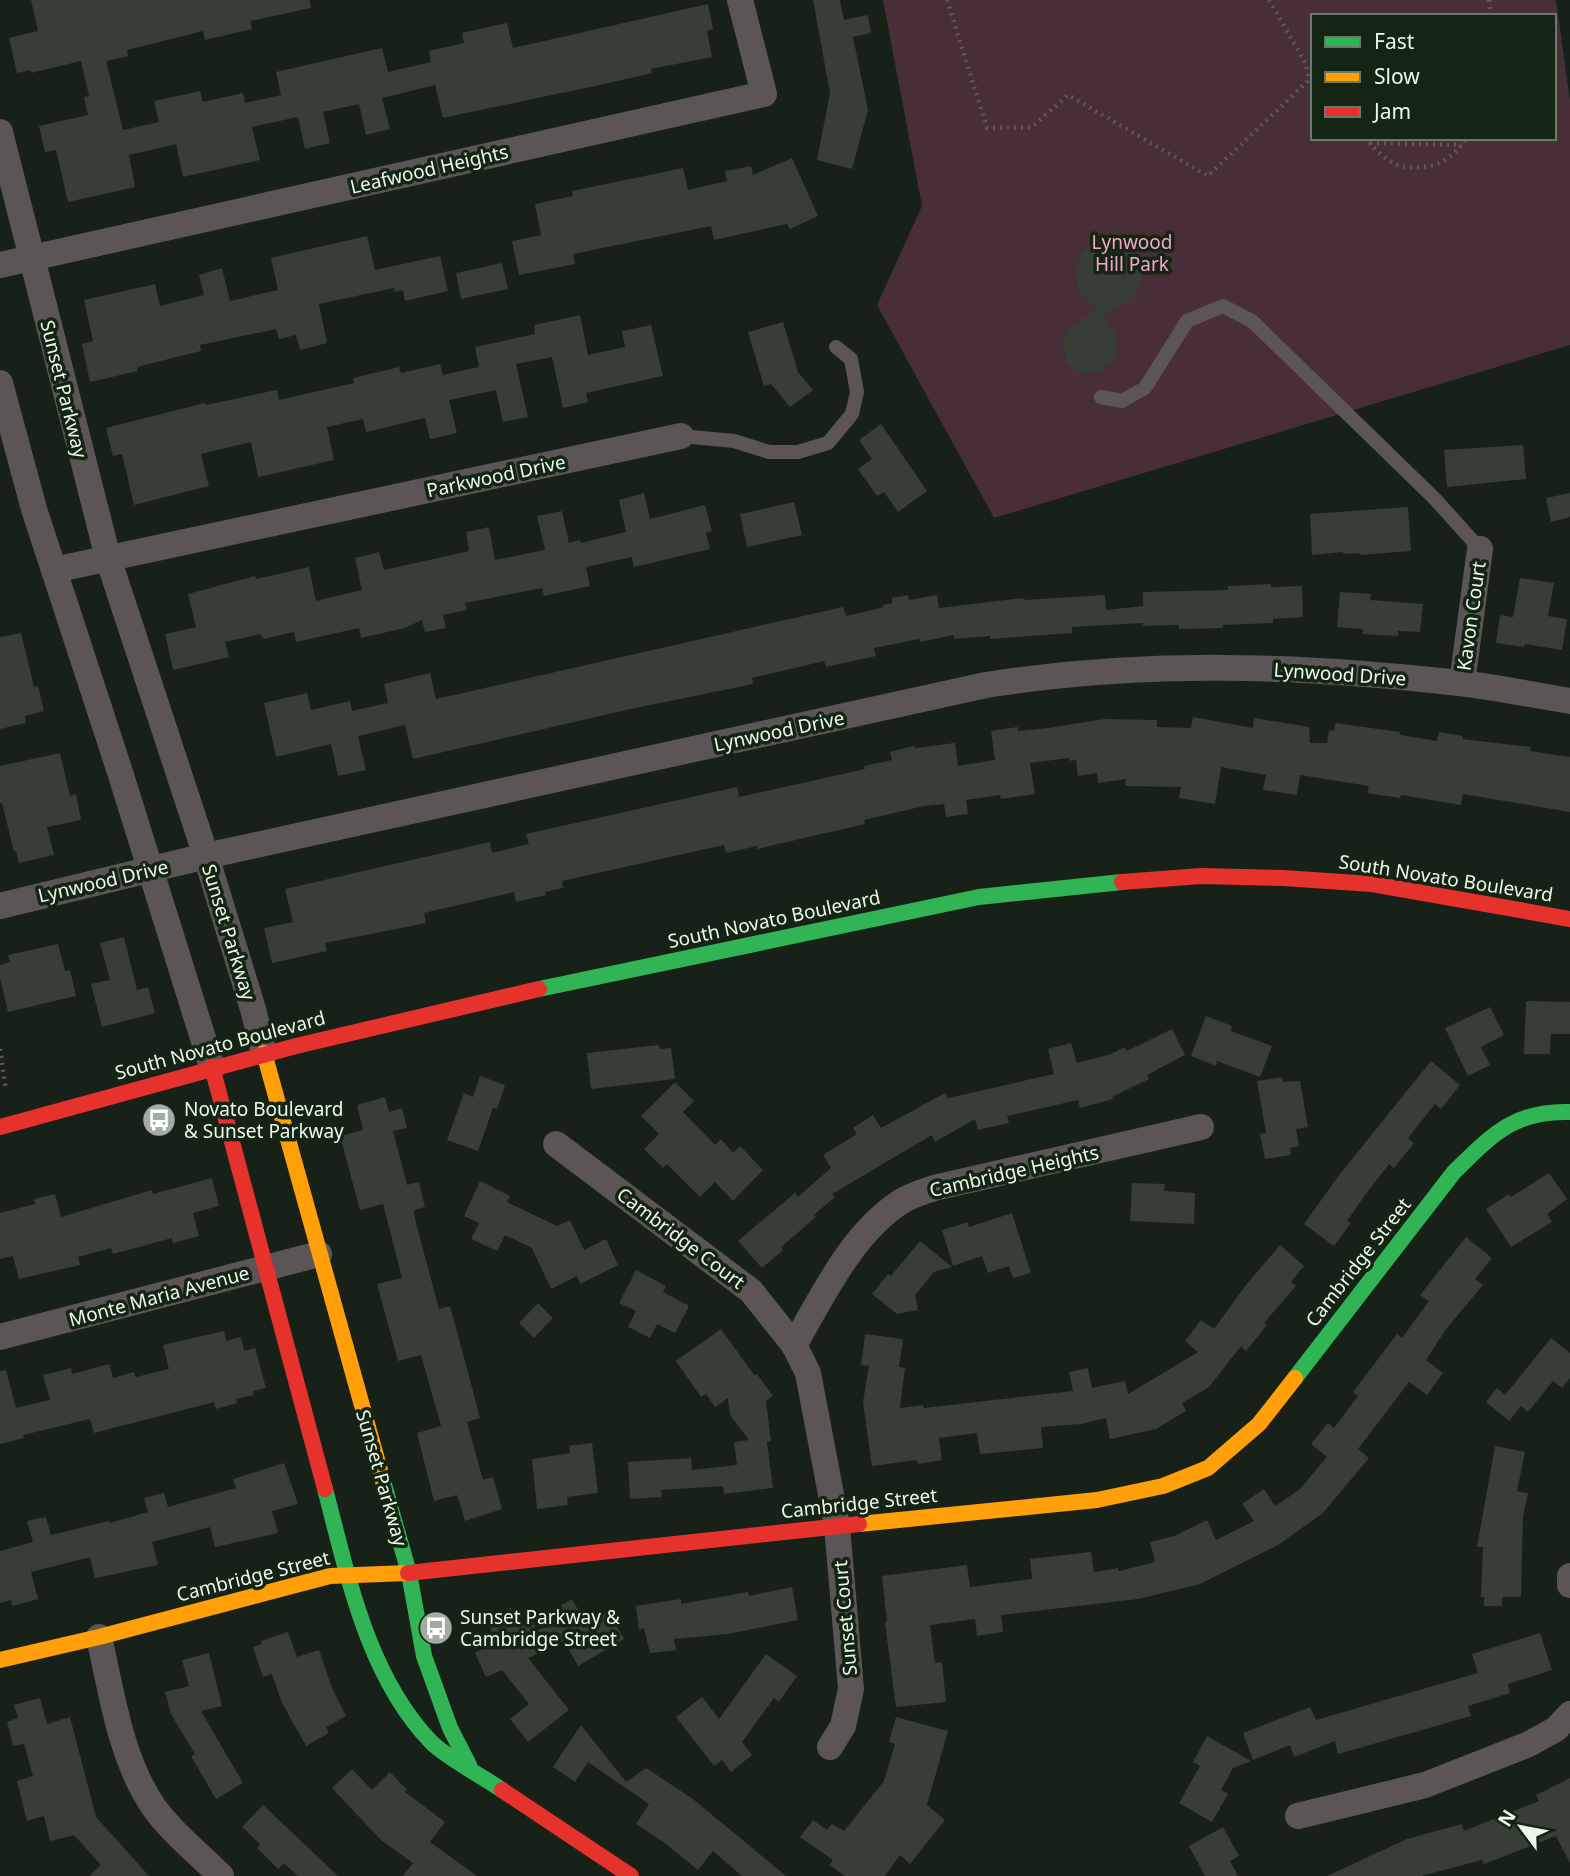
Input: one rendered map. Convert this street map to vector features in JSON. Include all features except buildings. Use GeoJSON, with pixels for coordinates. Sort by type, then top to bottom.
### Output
{"type":"FeatureCollection","features":[{"type":"Feature","properties":{"kind":"main road","name":"South Novato Boulevard"},"geometry":{"type":"LineString","coordinates":[[0,1127],[212,1067],[557,985],[979,897],[1091,884],[1201,876],[1283,878],[1372,884],[1570,919]]}},
{"type":"Feature","properties":{"kind":"main road","name":"Sunset Parkway"},"geometry":{"type":"LineString","coordinates":[[264,1054],[409,1573],[424,1657],[450,1728],[471,1770]]}},
{"type":"Feature","properties":{"kind":"main road","name":"Sunset Parkway"},"geometry":{"type":"LineString","coordinates":[[212,1067],[348,1575],[367,1633],[399,1703],[433,1744],[631,1876]]}},
{"type":"Feature","properties":{"kind":"main road","name":"Cambridge Street"},"geometry":{"type":"LineString","coordinates":[[0,1660],[99,1637],[330,1576],[409,1573],[1097,1500],[1163,1486],[1208,1468],[1259,1424],[1454,1172],[1491,1137],[1524,1116],[1544,1111],[1570,1112]]}},
{"type":"Feature","properties":{"kind":"street","name":"Leafwood Heights"},"geometry":{"type":"LineString","coordinates":[[0,265],[764,94],[740,0]]}},
{"type":"Feature","properties":{"kind":"street","name":"Sunset Parkway"},"geometry":{"type":"LineString","coordinates":[[0,132],[107,558],[206,856],[264,1054]]}},
{"type":"Feature","properties":{"kind":"street","name":"Sunset Parkway"},"geometry":{"type":"LineString","coordinates":[[0,383],[34,509],[212,1067]]}},
{"type":"Feature","properties":{"kind":"street","name":"Parkwood Drive"},"geometry":{"type":"LineString","coordinates":[[54,570],[681,436]]}},
{"type":"Feature","properties":{"kind":"street","name":"Kavon Court"},"geometry":{"type":"LineString","coordinates":[[1462,683],[1480,549]]}},
{"type":"Feature","properties":{"kind":"street","name":"Lynwood Drive"},"geometry":{"type":"LineString","coordinates":[[0,906],[206,856],[986,685],[1056,674],[1209,667],[1308,669],[1462,683],[1570,702]]}},
{"type":"Feature","properties":{"kind":"street","name":"Cambridge Heights"},"geometry":{"type":"LineString","coordinates":[[794,1345],[846,1258],[868,1229],[900,1202],[934,1188],[1201,1127]]}},
{"type":"Feature","properties":{"kind":"street","name":"Cambridge Court"},"geometry":{"type":"LineString","coordinates":[[556,1144],[751,1292],[794,1345]]}},
{"type":"Feature","properties":{"kind":"street","name":"Monte Maria Avenue"},"geometry":{"type":"LineString","coordinates":[[0,1338],[319,1254]]}},
{"type":"Feature","properties":{"kind":"street"},"geometry":{"type":"LineString","coordinates":[[794,1345],[808,1373],[837,1526]]}},
{"type":"Feature","properties":{"kind":"street","name":"Sunset Court"},"geometry":{"type":"LineString","coordinates":[[830,1747],[843,1726],[851,1689],[837,1526]]}},
{"type":"Feature","properties":{"kind":"street"},"geometry":{"type":"LineString","coordinates":[[1570,1576],[1570,1585]]}},
{"type":"Feature","properties":{"kind":"street"},"geometry":{"type":"LineString","coordinates":[[99,1637],[126,1752],[153,1806],[186,1843],[221,1876]]}},
{"type":"Feature","properties":{"kind":"street"},"geometry":{"type":"LineString","coordinates":[[1298,1816],[1425,1785],[1530,1744],[1556,1729],[1570,1714]]}},
{"type":"Feature","properties":{"kind":"lane"},"geometry":{"type":"LineString","coordinates":[[1101,397],[1122,401],[1145,388],[1187,321],[1223,306],[1252,321],[1435,499],[1480,549]]}},
{"type":"Feature","properties":{"kind":"lane","name":"Parkwood Drive"},"geometry":{"type":"LineString","coordinates":[[681,436],[734,441],[769,452],[798,452],[828,443],[852,414],[857,392],[851,359],[836,347]]}},
{"type":"Feature","properties":{"kind":"path"},"geometry":{"type":"LineString","coordinates":[[947,0],[987,128],[1032,127],[1068,95],[1208,176],[1309,80]]}},
{"type":"Feature","properties":{"kind":"path"},"geometry":{"type":"LineString","coordinates":[[1269,0],[1306,64],[1311,83]]}},
{"type":"Feature","properties":{"kind":"path"},"geometry":{"type":"LineString","coordinates":[[1366,140],[1382,155],[1400,166],[1423,167],[1443,163],[1466,140]]}},
{"type":"Feature","properties":{"kind":"path"},"geometry":{"type":"LineString","coordinates":[[1369,143],[1462,145]]}},
{"type":"Feature","properties":{"kind":"path"},"geometry":{"type":"LineString","coordinates":[[0,1049],[6,1090]]}},
{"type":"Feature","properties":{"kind":"green space","name":"Lynwood Hill Park"},"geometry":{"type":"Polygon","coordinates":[[[883,0],[1556,0],[1570,101],[1570,345],[994,518],[877,305],[922,206],[883,0]]]}},
{"type":"Feature","properties":{"kind":"traffic: fast"},"geometry":{"type":"LineString","coordinates":[[539,989],[979,897],[1122,882]]}},
{"type":"Feature","properties":{"kind":"traffic: fast"},"geometry":{"type":"LineString","coordinates":[[1295,1378],[1454,1172],[1505,1127],[1534,1115],[1570,1112]]}},
{"type":"Feature","properties":{"kind":"traffic: fast"},"geometry":{"type":"LineString","coordinates":[[383,1481],[409,1573],[424,1656],[450,1728],[469,1765]]}},
{"type":"Feature","properties":{"kind":"traffic: fast"},"geometry":{"type":"LineString","coordinates":[[325,1489],[363,1623],[391,1686],[409,1715],[431,1742],[455,1761],[502,1790]]}},
{"type":"Feature","properties":{"kind":"traffic: slow"},"geometry":{"type":"LineString","coordinates":[[264,1053],[383,1481]]}},
{"type":"Feature","properties":{"kind":"traffic: slow"},"geometry":{"type":"LineString","coordinates":[[859,1524],[1097,1500],[1163,1486],[1208,1468],[1259,1424],[1295,1378]]}},
{"type":"Feature","properties":{"kind":"traffic: slow"},"geometry":{"type":"LineString","coordinates":[[0,1660],[99,1637],[330,1576],[408,1573]]}},
{"type":"Feature","properties":{"kind":"traffic: jam"},"geometry":{"type":"LineString","coordinates":[[1122,882],[1201,876],[1372,884],[1570,919]]}},
{"type":"Feature","properties":{"kind":"traffic: jam"},"geometry":{"type":"LineString","coordinates":[[0,1127],[296,1046],[539,989]]}},
{"type":"Feature","properties":{"kind":"traffic: jam"},"geometry":{"type":"LineString","coordinates":[[212,1067],[325,1489]]}},
{"type":"Feature","properties":{"kind":"traffic: jam"},"geometry":{"type":"LineString","coordinates":[[408,1573],[859,1524]]}},
{"type":"Feature","properties":{"kind":"traffic: jam"},"geometry":{"type":"LineString","coordinates":[[502,1790],[631,1876]]}},
{"type":"Feature","properties":{"kind":"place","name":"Novato Boulevard & Sunset Parkway"},"geometry":{"type":"Point","coordinates":[159,1120]}},
{"type":"Feature","properties":{"kind":"place","name":"Sunset Parkway & Cambridge Street"},"geometry":{"type":"Point","coordinates":[436,1628]}}]}
